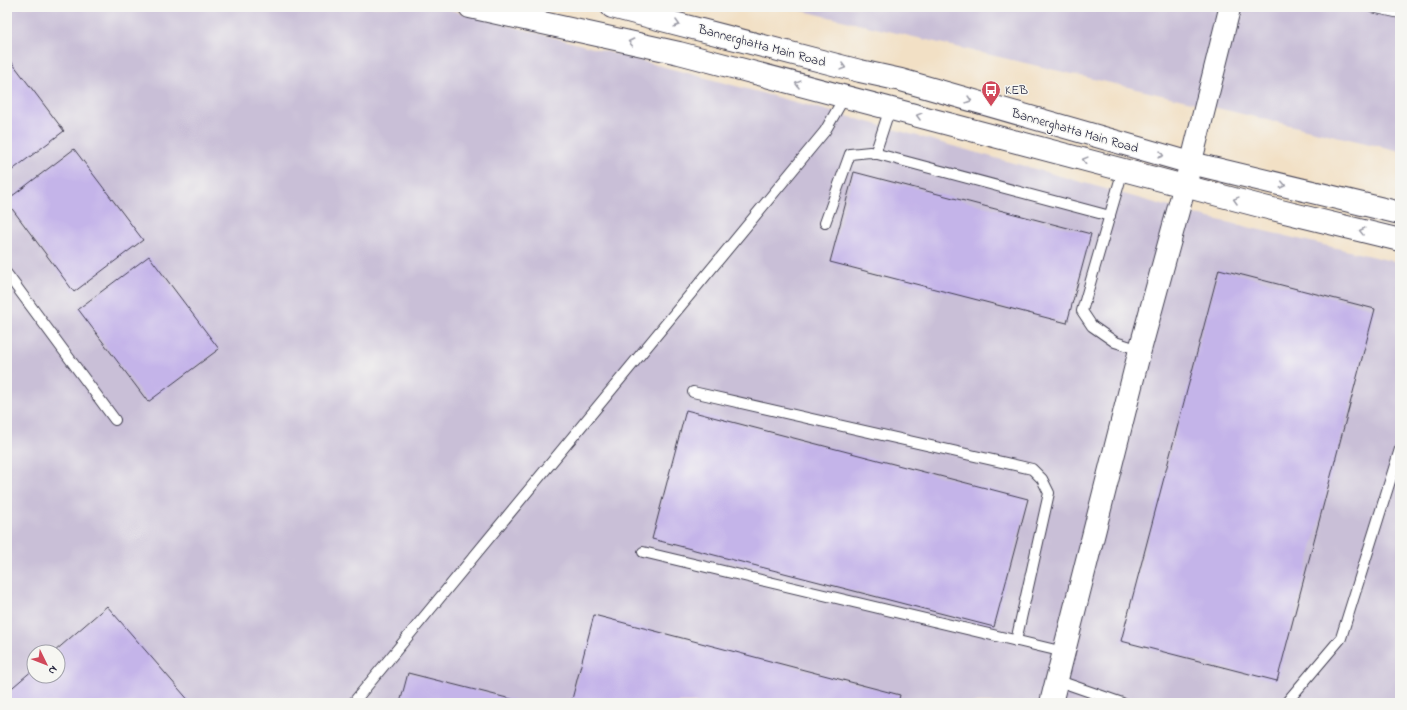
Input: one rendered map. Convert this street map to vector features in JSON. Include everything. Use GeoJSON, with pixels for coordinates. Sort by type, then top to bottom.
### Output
{"type":"FeatureCollection","features":[{"type":"Feature","properties":{"kind":"main road"},"geometry":{"type":"LineString","coordinates":[[470,7],[679,53],[1184,186],[1400,240]]}},
{"type":"Feature","properties":{"kind":"main road","name":"Bannerghatta Main Road"},"geometry":{"type":"LineString","coordinates":[[612,7],[860,71],[901,80],[1190,163],[1400,213]]}},
{"type":"Feature","properties":{"kind":"main road"},"geometry":{"type":"LineString","coordinates":[[1051,703],[1140,350],[1190,163]]}},
{"type":"Feature","properties":{"kind":"street"},"geometry":{"type":"LineString","coordinates":[[1190,163],[1230,7]]}},
{"type":"Feature","properties":{"kind":"lane"},"geometry":{"type":"LineString","coordinates":[[1372,7],[1400,13]]}},
{"type":"Feature","properties":{"kind":"lane"},"geometry":{"type":"LineString","coordinates":[[353,703],[825,131],[845,96]]}},
{"type":"Feature","properties":{"kind":"lane"},"geometry":{"type":"LineString","coordinates":[[875,154],[890,108]]}},
{"type":"Feature","properties":{"kind":"lane"},"geometry":{"type":"LineString","coordinates":[[825,223],[850,154],[870,152],[1110,216]]}},
{"type":"Feature","properties":{"kind":"lane"},"geometry":{"type":"LineString","coordinates":[[1123,170],[1082,311],[1092,326],[1115,342],[1140,350]]}},
{"type":"Feature","properties":{"kind":"lane"},"geometry":{"type":"LineString","coordinates":[[7,274],[115,420]]}},
{"type":"Feature","properties":{"kind":"lane"},"geometry":{"type":"LineString","coordinates":[[693,392],[1032,469],[1042,479],[1049,493],[1016,641]]}},
{"type":"Feature","properties":{"kind":"lane"},"geometry":{"type":"LineString","coordinates":[[1286,703],[1340,638],[1400,449]]}},
{"type":"Feature","properties":{"kind":"lane"},"geometry":{"type":"LineString","coordinates":[[643,552],[1064,652]]}},
{"type":"Feature","properties":{"kind":"lane"},"geometry":{"type":"LineString","coordinates":[[1056,680],[1122,703]]}},
{"type":"Feature","properties":{"kind":"shaded area"},"geometry":{"type":"Polygon","coordinates":[[[7,7],[440,7],[829,111],[1205,217],[1400,263],[1400,703],[7,703],[7,7]]]}},
{"type":"Feature","properties":{"kind":"shaded area"},"geometry":{"type":"Polygon","coordinates":[[[786,7],[1400,7],[1400,151],[786,7]]]}},
{"type":"Feature","properties":{"kind":"building"},"geometry":{"type":"Polygon","coordinates":[[[7,56],[64,131],[7,174],[7,56]]]}},
{"type":"Feature","properties":{"kind":"building"},"geometry":{"type":"Polygon","coordinates":[[[74,149],[143,240],[74,292],[7,200],[74,149]]]}},
{"type":"Feature","properties":{"kind":"building"},"geometry":{"type":"Polygon","coordinates":[[[854,172],[1091,234],[1067,323],[830,262],[854,172]]]}},
{"type":"Feature","properties":{"kind":"building"},"geometry":{"type":"Polygon","coordinates":[[[149,256],[219,349],[148,402],[78,309],[149,256]]]}},
{"type":"Feature","properties":{"kind":"building"},"geometry":{"type":"Polygon","coordinates":[[[1219,269],[1375,309],[1277,681],[1121,641],[1219,269]]]}},
{"type":"Feature","properties":{"kind":"building"},"geometry":{"type":"Polygon","coordinates":[[[686,410],[1028,499],[994,627],[652,539],[686,410]]]}},
{"type":"Feature","properties":{"kind":"building"},"geometry":{"type":"Polygon","coordinates":[[[107,606],[191,703],[7,703],[7,692],[26,676],[26,684],[66,684],[66,644],[63,644],[107,606]]]}},
{"type":"Feature","properties":{"kind":"building"},"geometry":{"type":"Polygon","coordinates":[[[594,615],[900,695],[898,703],[571,703],[594,615]]]}},
{"type":"Feature","properties":{"kind":"building"},"geometry":{"type":"Polygon","coordinates":[[[408,673],[523,702],[523,703],[400,703],[408,673]]]}},
{"type":"Feature","properties":{"kind":"place","name":"KEB"},"geometry":{"type":"Point","coordinates":[991,107]}}]}
